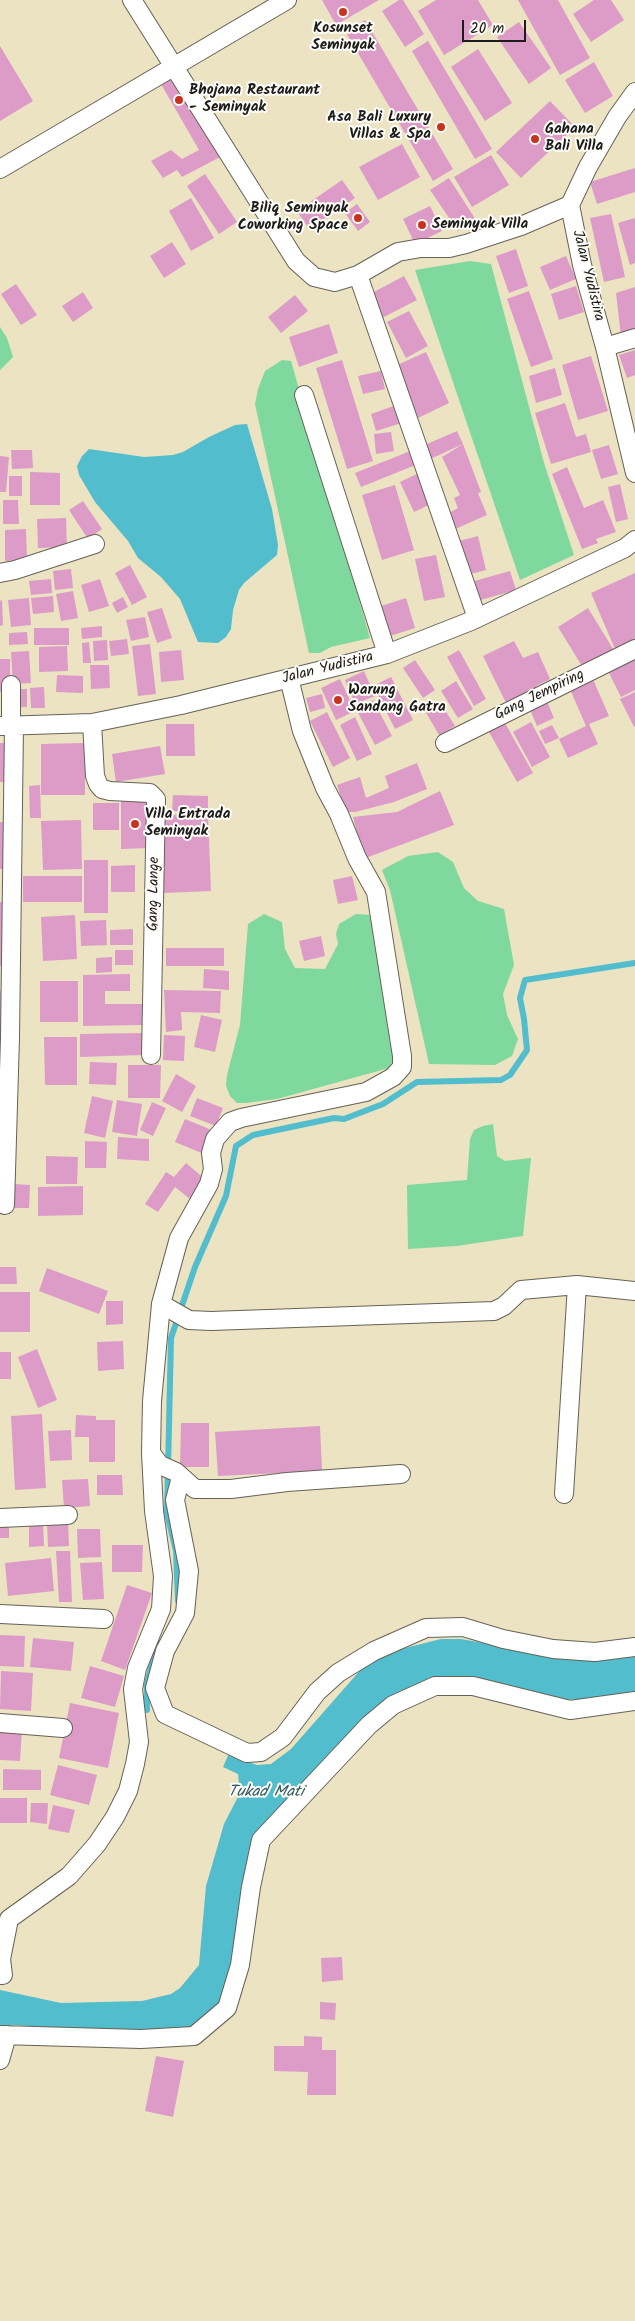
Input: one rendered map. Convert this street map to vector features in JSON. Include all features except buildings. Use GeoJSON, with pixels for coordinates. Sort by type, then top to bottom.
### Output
{"type":"FeatureCollection","features":[{"type":"Feature","properties":{"kind":"street"},"geometry":{"type":"LineString","coordinates":[[132,0],[296,261],[314,277],[327,282],[334,282],[358,275],[398,252],[422,248],[449,248],[466,244],[521,226],[570,204],[617,117],[635,92]]}},
{"type":"Feature","properties":{"kind":"street"},"geometry":{"type":"LineString","coordinates":[[0,169],[287,0]]}},
{"type":"Feature","properties":{"kind":"street","name":"Jalan Yudistira"},"geometry":{"type":"LineString","coordinates":[[570,204],[582,265],[605,346],[635,473]]}},
{"type":"Feature","properties":{"kind":"street"},"geometry":{"type":"LineString","coordinates":[[358,275],[477,618]]}},
{"type":"Feature","properties":{"kind":"street"},"geometry":{"type":"LineString","coordinates":[[605,346],[635,338]]}},
{"type":"Feature","properties":{"kind":"street"},"geometry":{"type":"LineString","coordinates":[[304,395],[386,654]]}},
{"type":"Feature","properties":{"kind":"street","name":"Jalan Yudistira"},"geometry":{"type":"LineString","coordinates":[[8,726],[92,723],[386,654],[477,618],[625,548],[635,540]]}},
{"type":"Feature","properties":{"kind":"street"},"geometry":{"type":"LineString","coordinates":[[0,573],[15,570],[95,544]]}},
{"type":"Feature","properties":{"kind":"street","name":"Gang Jempiring"},"geometry":{"type":"LineString","coordinates":[[445,744],[635,649]]}},
{"type":"Feature","properties":{"kind":"street"},"geometry":{"type":"LineString","coordinates":[[289,678],[302,731],[325,788],[339,814],[357,858],[376,892],[402,1056],[402,1067],[393,1077],[366,1092],[241,1118],[223,1128],[215,1139],[211,1153],[213,1169],[209,1184],[179,1238],[166,1308],[167,1467],[189,1571],[186,1613],[165,1651],[155,1688],[165,1714],[247,1753],[261,1752],[283,1737],[317,1692],[338,1673],[374,1651],[426,1628],[462,1627],[503,1639],[552,1649],[595,1652],[635,1647]]}},
{"type":"Feature","properties":{"kind":"street"},"geometry":{"type":"LineString","coordinates":[[5,1205],[10,1038],[8,726],[12,685]]}},
{"type":"Feature","properties":{"kind":"street","name":"Gang Lange"},"geometry":{"type":"LineString","coordinates":[[92,723],[95,776],[102,789],[150,793],[156,799],[151,1055]]}},
{"type":"Feature","properties":{"kind":"street"},"geometry":{"type":"LineString","coordinates":[[166,1308],[189,1320],[494,1311],[504,1306],[521,1290],[577,1285],[635,1291]]}},
{"type":"Feature","properties":{"kind":"street"},"geometry":{"type":"LineString","coordinates":[[564,1494],[577,1285]]}},
{"type":"Feature","properties":{"kind":"street"},"geometry":{"type":"LineString","coordinates":[[167,1467],[195,1489],[231,1489],[287,1482],[400,1474]]}},
{"type":"Feature","properties":{"kind":"street"},"geometry":{"type":"LineString","coordinates":[[0,1975],[3,1975],[1,1958],[9,1919],[69,1876],[97,1844],[115,1817],[128,1791],[139,1742],[134,1689],[137,1668],[161,1609],[163,1576],[154,1511],[167,1467]]}},
{"type":"Feature","properties":{"kind":"street"},"geometry":{"type":"LineString","coordinates":[[0,1518],[68,1515]]}},
{"type":"Feature","properties":{"kind":"street"},"geometry":{"type":"LineString","coordinates":[[0,1614],[104,1620]]}},
{"type":"Feature","properties":{"kind":"street"},"geometry":{"type":"LineString","coordinates":[[0,2060],[4,2035],[141,2039],[194,2036],[227,2008],[240,1964],[251,1887],[262,1840],[369,1725],[393,1705],[435,1686],[473,1686],[570,1710],[635,1701]]}},
{"type":"Feature","properties":{"kind":"street"},"geometry":{"type":"LineString","coordinates":[[0,1723],[62,1728]]}},
{"type":"Feature","properties":{"kind":"green space"},"geometry":{"type":"Polygon","coordinates":[[[470,261],[491,264],[544,463],[574,555],[520,580],[415,270],[470,261]]]}},
{"type":"Feature","properties":{"kind":"green space"},"geometry":{"type":"Polygon","coordinates":[[[0,327],[7,338],[13,357],[0,370],[0,327]]]}},
{"type":"Feature","properties":{"kind":"green space"},"geometry":{"type":"Polygon","coordinates":[[[282,360],[291,361],[370,638],[331,647],[320,653],[309,653],[255,404],[265,371],[282,360]]]}},
{"type":"Feature","properties":{"kind":"green space"},"geometry":{"type":"Polygon","coordinates":[[[438,852],[453,862],[464,888],[478,901],[504,909],[514,965],[503,994],[507,1015],[518,1039],[512,1056],[495,1065],[429,1064],[390,890],[382,870],[408,856],[438,852]]]}},
{"type":"Feature","properties":{"kind":"green space"},"geometry":{"type":"Polygon","coordinates":[[[264,914],[282,922],[285,949],[295,968],[325,969],[338,944],[336,934],[339,924],[356,914],[372,915],[394,1058],[389,1068],[277,1099],[237,1103],[230,1096],[226,1086],[227,1075],[240,1025],[248,924],[264,914]]]}},
{"type":"Feature","properties":{"kind":"green space"},"geometry":{"type":"Polygon","coordinates":[[[493,1124],[497,1156],[505,1161],[531,1158],[523,1236],[457,1246],[408,1249],[407,1185],[467,1180],[470,1139],[474,1130],[493,1124]]]}},
{"type":"Feature","properties":{"kind":"water"},"geometry":{"type":"Polygon","coordinates":[[[247,424],[272,509],[278,545],[277,555],[244,583],[239,590],[233,610],[231,629],[226,637],[218,643],[198,642],[180,599],[161,577],[138,558],[128,541],[95,502],[79,475],[77,466],[82,456],[89,449],[144,457],[173,455],[183,452],[235,425],[247,424]]]}},
{"type":"Feature","properties":{"kind":"water","name":"Tukad Mati"},"geometry":{"type":"Polygon","coordinates":[[[441,1639],[461,1639],[522,1650],[599,1660],[635,1656],[635,1694],[583,1700],[544,1698],[427,1683],[267,1829],[224,2008],[201,2028],[155,2034],[15,2025],[0,2027],[0,1990],[61,2003],[142,2001],[171,1994],[180,1988],[199,1965],[206,1886],[224,1824],[240,1793],[238,1774],[223,1767],[230,1751],[248,1757],[249,1762],[257,1765],[271,1764],[291,1749],[364,1666],[401,1649],[441,1639]]]}},
{"type":"Feature","properties":{"kind":"waterway"},"geometry":{"type":"LineString","coordinates":[[178,1601],[176,1551],[167,1513],[171,1338],[195,1267],[226,1196],[236,1146],[253,1135],[334,1118],[344,1119],[383,1104],[417,1082],[501,1080],[510,1075],[527,1050],[520,998],[525,980],[635,963]]}},
{"type":"Feature","properties":{"kind":"waterway"},"geometry":{"type":"LineString","coordinates":[[147,1710],[147,1684],[154,1656],[159,1650]]}},
{"type":"Feature","properties":{"kind":"place","name":"Kosunset Seminyak"},"geometry":{"type":"Point","coordinates":[343,12]}},
{"type":"Feature","properties":{"kind":"place","name":"Bhojana Restaurant - Seminyak"},"geometry":{"type":"Point","coordinates":[179,100]}},
{"type":"Feature","properties":{"kind":"place","name":"Asa Bali Luxury Villas & Spa"},"geometry":{"type":"Point","coordinates":[441,127]}},
{"type":"Feature","properties":{"kind":"place","name":"Gahana Bali Villa"},"geometry":{"type":"Point","coordinates":[535,139]}},
{"type":"Feature","properties":{"kind":"place","name":"Biliq Seminyak Coworking Space"},"geometry":{"type":"Point","coordinates":[358,218]}},
{"type":"Feature","properties":{"kind":"place","name":"Seminyak Villa"},"geometry":{"type":"Point","coordinates":[422,225]}},
{"type":"Feature","properties":{"kind":"place","name":"Warung Sandang Gatra"},"geometry":{"type":"Point","coordinates":[338,700]}},
{"type":"Feature","properties":{"kind":"place","name":"Villa Entrada Seminyak"},"geometry":{"type":"Point","coordinates":[135,824]}}]}
